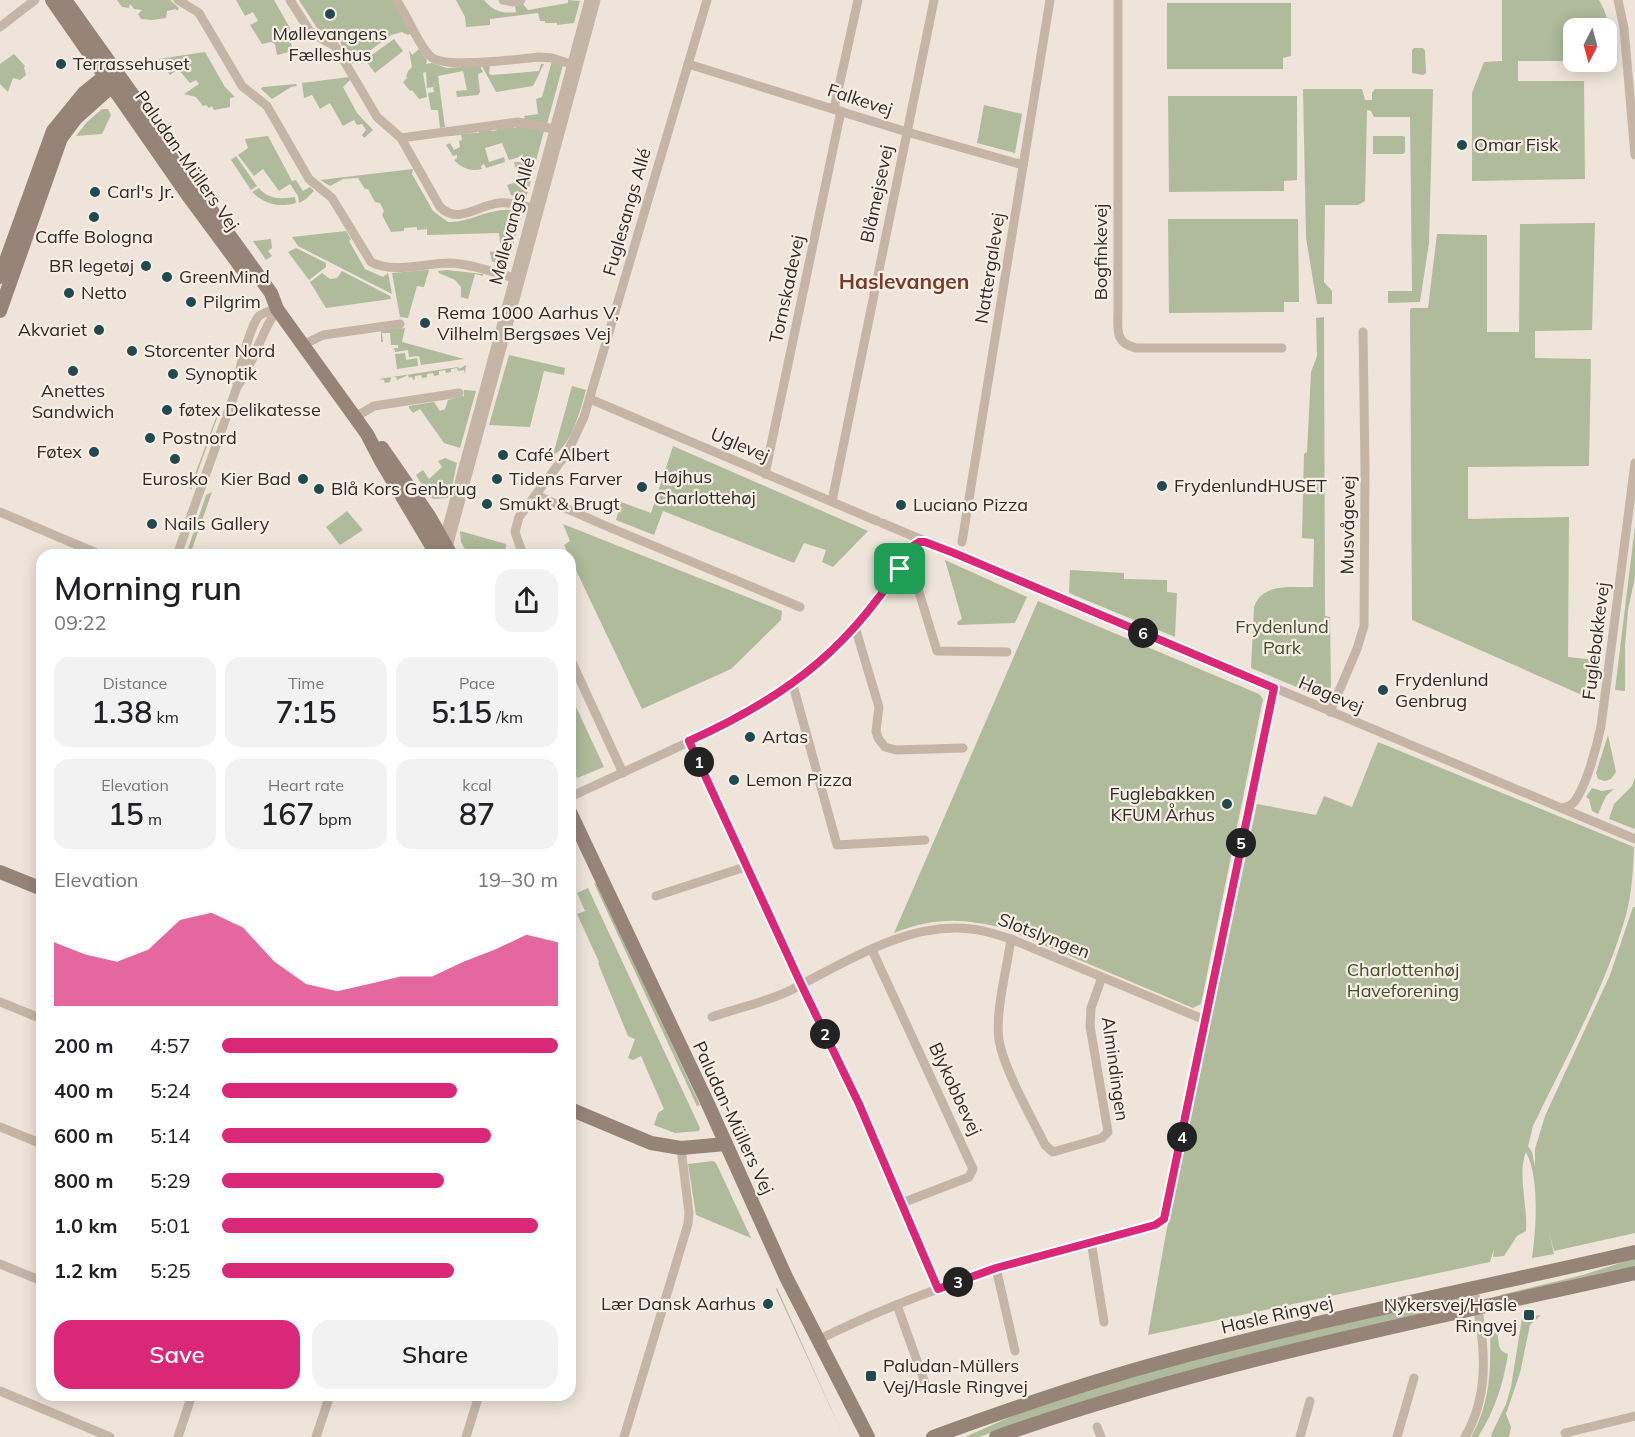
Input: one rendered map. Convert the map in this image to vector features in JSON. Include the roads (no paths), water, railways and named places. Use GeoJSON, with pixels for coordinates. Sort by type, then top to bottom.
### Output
{"type":"FeatureCollection","features":[{"type":"Feature","properties":{"kind":"street"},"geometry":{"type":"LineString","coordinates":[[0,27],[35,0]]}},
{"type":"Feature","properties":{"kind":"street","name":"Paludan-Müllers Vej"},"geometry":{"type":"LineString","coordinates":[[52,0],[112,79],[170,147],[183,171],[271,293],[277,309],[367,434],[381,461],[442,549]]}},
{"type":"Feature","properties":{"kind":"street","name":"Paludan-Müllers Vej"},"geometry":{"type":"LineString","coordinates":[[66,0],[112,79]]}},
{"type":"Feature","properties":{"kind":"street"},"geometry":{"type":"LineString","coordinates":[[178,0],[200,13],[242,86],[267,106],[309,179],[332,198],[371,262],[389,267],[463,265],[517,279]]}},
{"type":"Feature","properties":{"kind":"street"},"geometry":{"type":"LineString","coordinates":[[290,0],[311,33],[335,46],[377,117],[401,138],[440,207],[446,212],[462,215],[500,203],[532,208]]}},
{"type":"Feature","properties":{"kind":"street"},"geometry":{"type":"LineString","coordinates":[[396,0],[429,56],[438,62],[453,64],[539,57],[552,58],[571,64]]}},
{"type":"Feature","properties":{"kind":"street"},"geometry":{"type":"LineString","coordinates":[[503,0],[513,2],[521,0]]}},
{"type":"Feature","properties":{"kind":"street","name":"Møllevangs Allé"},"geometry":{"type":"LineString","coordinates":[[517,279],[532,208],[589,0]]}},
{"type":"Feature","properties":{"kind":"street","name":"Møllevangs Allé"},"geometry":{"type":"LineString","coordinates":[[445,549],[517,279],[596,0]]}},
{"type":"Feature","properties":{"kind":"street","name":"Fuglesangs Allé"},"geometry":{"type":"LineString","coordinates":[[521,549],[515,532],[516,524],[523,510],[567,453],[584,417],[707,0]]}},
{"type":"Feature","properties":{"kind":"street","name":"Tornskadevej"},"geometry":{"type":"LineString","coordinates":[[765,474],[858,0]]}},
{"type":"Feature","properties":{"kind":"street","name":"Blåmejsevej"},"geometry":{"type":"LineString","coordinates":[[831,501],[934,0]]}},
{"type":"Feature","properties":{"kind":"street","name":"Nattergalevej"},"geometry":{"type":"LineString","coordinates":[[962,542],[1050,0]]}},
{"type":"Feature","properties":{"kind":"street","name":"Bogfinkevej"},"geometry":{"type":"LineString","coordinates":[[1118,0],[1118,310],[1120,339],[1124,344],[1136,348],[1282,348]]}},
{"type":"Feature","properties":{"kind":"street"},"geometry":{"type":"LineString","coordinates":[[1618,0],[1624,28],[1635,154]]}},
{"type":"Feature","properties":{"kind":"street","name":"Falkevej"},"geometry":{"type":"LineString","coordinates":[[688,64],[907,132],[1023,165]]}},
{"type":"Feature","properties":{"kind":"street"},"geometry":{"type":"LineString","coordinates":[[0,277],[53,130],[84,93],[112,79]]}},
{"type":"Feature","properties":{"kind":"street"},"geometry":{"type":"LineString","coordinates":[[0,311],[62,138],[76,118],[112,79]]}},
{"type":"Feature","properties":{"kind":"street"},"geometry":{"type":"LineString","coordinates":[[401,138],[518,122],[554,129]]}},
{"type":"Feature","properties":{"kind":"street"},"geometry":{"type":"LineString","coordinates":[[179,549],[237,387],[239,368],[256,321],[265,313],[277,309]]}},
{"type":"Feature","properties":{"kind":"street"},"geometry":{"type":"LineString","coordinates":[[303,345],[323,335],[399,324]]}},
{"type":"Feature","properties":{"kind":"street","name":"Musvågevej"},"geometry":{"type":"LineString","coordinates":[[1330,712],[1358,649],[1364,626],[1363,332]]}},
{"type":"Feature","properties":{"kind":"street"},"geometry":{"type":"LineString","coordinates":[[355,417],[374,406],[459,393]]}},
{"type":"Feature","properties":{"kind":"street","name":"Uglevej"},"geometry":{"type":"LineString","coordinates":[[590,399],[880,522]]}},
{"type":"Feature","properties":{"kind":"street","name":"Fuglebakkevej"},"geometry":{"type":"LineString","coordinates":[[1559,807],[1569,806],[1574,802],[1591,764],[1601,726],[1635,463]]}},
{"type":"Feature","properties":{"kind":"street"},"geometry":{"type":"LineString","coordinates":[[536,495],[801,607]]}},
{"type":"Feature","properties":{"kind":"street"},"geometry":{"type":"LineString","coordinates":[[0,512],[87,549]]}},
{"type":"Feature","properties":{"kind":"street","name":"Høgevej"},"geometry":{"type":"LineString","coordinates":[[880,522],[1635,839]]}},
{"type":"Feature","properties":{"kind":"street"},"geometry":{"type":"LineString","coordinates":[[576,794],[734,721],[793,685],[829,654],[855,627],[887,588],[913,546],[925,542]]}},
{"type":"Feature","properties":{"kind":"street"},"geometry":{"type":"LineString","coordinates":[[900,569],[915,579],[937,651],[1007,652]]}},
{"type":"Feature","properties":{"kind":"street"},"geometry":{"type":"LineString","coordinates":[[855,627],[879,707],[876,731],[881,743],[896,750],[963,748]]}},
{"type":"Feature","properties":{"kind":"street"},"geometry":{"type":"LineString","coordinates":[[576,671],[622,773]]}},
{"type":"Feature","properties":{"kind":"street"},"geometry":{"type":"LineString","coordinates":[[793,685],[837,845],[925,840]]}},
{"type":"Feature","properties":{"kind":"street"},"geometry":{"type":"LineString","coordinates":[[818,1340],[897,1305],[996,1268],[1162,1222],[1166,1216],[1274,688]]}},
{"type":"Feature","properties":{"kind":"street"},"geometry":{"type":"LineString","coordinates":[[689,741],[857,1101],[938,1289]]}},
{"type":"Feature","properties":{"kind":"street","name":"Paludan-Müllers Vej"},"geometry":{"type":"LineString","coordinates":[[576,825],[786,1277],[868,1437]]}},
{"type":"Feature","properties":{"kind":"street"},"geometry":{"type":"LineString","coordinates":[[656,896],[748,866]]}},
{"type":"Feature","properties":{"kind":"street"},"geometry":{"type":"LineString","coordinates":[[0,872],[36,887]]}},
{"type":"Feature","properties":{"kind":"street","name":"Slotslyngen"},"geometry":{"type":"LineString","coordinates":[[712,1017],[788,992],[904,936],[936,929],[970,928],[1011,939],[1205,1020]]}},
{"type":"Feature","properties":{"kind":"street","name":"Almindingen"},"geometry":{"type":"LineString","coordinates":[[1011,939],[999,1019],[999,1040],[1003,1054],[1045,1145],[1053,1152],[1102,1138],[1108,1132],[1090,1026],[1090,1008],[1102,977]]}},
{"type":"Feature","properties":{"kind":"street","name":"Blykobbevej"},"geometry":{"type":"LineString","coordinates":[[872,950],[972,1169],[969,1177],[902,1203]]}},
{"type":"Feature","properties":{"kind":"street"},"geometry":{"type":"LineString","coordinates":[[0,1002],[36,1017]]}},
{"type":"Feature","properties":{"kind":"street"},"geometry":{"type":"LineString","coordinates":[[576,1112],[651,1143],[681,1148],[726,1144]]}},
{"type":"Feature","properties":{"kind":"street"},"geometry":{"type":"LineString","coordinates":[[0,1127],[36,1142]]}},
{"type":"Feature","properties":{"kind":"street"},"geometry":{"type":"LineString","coordinates":[[624,1437],[688,1224],[689,1214],[681,1148]]}},
{"type":"Feature","properties":{"kind":"street"},"geometry":{"type":"LineString","coordinates":[[1091,1241],[1104,1322]]}},
{"type":"Feature","properties":{"kind":"street","name":"Hasle Ringvej"},"geometry":{"type":"LineString","coordinates":[[933,1437],[1030,1402],[1165,1361],[1293,1329],[1635,1252]]}},
{"type":"Feature","properties":{"kind":"street"},"geometry":{"type":"LineString","coordinates":[[0,1264],[36,1279]]}},
{"type":"Feature","properties":{"kind":"street"},"geometry":{"type":"LineString","coordinates":[[996,1268],[1015,1351]]}},
{"type":"Feature","properties":{"kind":"street"},"geometry":{"type":"LineString","coordinates":[[996,1437],[1171,1381],[1322,1344],[1635,1273]]}},
{"type":"Feature","properties":{"kind":"street"},"geometry":{"type":"LineString","coordinates":[[1465,1437],[1475,1417],[1484,1382],[1483,1341],[1474,1289]]}},
{"type":"Feature","properties":{"kind":"street"},"geometry":{"type":"LineString","coordinates":[[897,1305],[926,1386]]}},
{"type":"Feature","properties":{"kind":"street"},"geometry":{"type":"LineString","coordinates":[[1397,1437],[1414,1378]]}},
{"type":"Feature","properties":{"kind":"street"},"geometry":{"type":"LineString","coordinates":[[0,1391],[110,1437]]}},
{"type":"Feature","properties":{"kind":"street"},"geometry":{"type":"LineString","coordinates":[[178,1437],[190,1401]]}},
{"type":"Feature","properties":{"kind":"street"},"geometry":{"type":"LineString","coordinates":[[316,1437],[328,1401]]}},
{"type":"Feature","properties":{"kind":"street"},"geometry":{"type":"LineString","coordinates":[[466,1437],[477,1401]]}},
{"type":"Feature","properties":{"kind":"street"},"geometry":{"type":"LineString","coordinates":[[1300,1437],[1310,1401]]}},
{"type":"Feature","properties":{"kind":"street"},"geometry":{"type":"LineString","coordinates":[[1565,1433],[1635,1416]]}},
{"type":"Feature","properties":{"kind":"street"},"geometry":{"type":"LineString","coordinates":[[1097,1427],[1101,1437]]}},
{"type":"Feature","properties":{"kind":"place","name":"Møllevangens Fælleshus"},"geometry":{"type":"Point","coordinates":[330,14]}},
{"type":"Feature","properties":{"kind":"place","name":"Terrassehuset"},"geometry":{"type":"Point","coordinates":[61,64]}},
{"type":"Feature","properties":{"kind":"place","name":"Omar Fisk"},"geometry":{"type":"Point","coordinates":[1462,145]}},
{"type":"Feature","properties":{"kind":"place","name":"Carl's Jr."},"geometry":{"type":"Point","coordinates":[95,192]}},
{"type":"Feature","properties":{"kind":"place","name":"Caffe Bologna"},"geometry":{"type":"Point","coordinates":[94,217]}},
{"type":"Feature","properties":{"kind":"place","name":"BR legetøj"},"geometry":{"type":"Point","coordinates":[146,266]}},
{"type":"Feature","properties":{"kind":"place","name":"GreenMind"},"geometry":{"type":"Point","coordinates":[167,277]}},
{"type":"Feature","properties":{"kind":"place","name":"Netto"},"geometry":{"type":"Point","coordinates":[69,293]}},
{"type":"Feature","properties":{"kind":"place","name":"Pilgrim"},"geometry":{"type":"Point","coordinates":[191,302]}},
{"type":"Feature","properties":{"kind":"place","name":"Rema 1000 Aarhus V, Vilhelm Bergsøes Vej"},"geometry":{"type":"Point","coordinates":[425,323]}},
{"type":"Feature","properties":{"kind":"place","name":"Akvariet"},"geometry":{"type":"Point","coordinates":[99,330]}},
{"type":"Feature","properties":{"kind":"place","name":"Storcenter Nord"},"geometry":{"type":"Point","coordinates":[132,351]}},
{"type":"Feature","properties":{"kind":"place","name":"Anettes Sandwich"},"geometry":{"type":"Point","coordinates":[73,371]}},
{"type":"Feature","properties":{"kind":"place","name":"Synoptik"},"geometry":{"type":"Point","coordinates":[173,374]}},
{"type":"Feature","properties":{"kind":"place","name":"føtex Delikatesse"},"geometry":{"type":"Point","coordinates":[167,410]}},
{"type":"Feature","properties":{"kind":"place","name":"Postnord"},"geometry":{"type":"Point","coordinates":[150,438]}},
{"type":"Feature","properties":{"kind":"place","name":"Føtex"},"geometry":{"type":"Point","coordinates":[94,452]}},
{"type":"Feature","properties":{"kind":"place","name":"Café Albert"},"geometry":{"type":"Point","coordinates":[503,455]}},
{"type":"Feature","properties":{"kind":"place","name":"Eurosko"},"geometry":{"type":"Point","coordinates":[175,459]}},
{"type":"Feature","properties":{"kind":"place","name":"Kier Bad"},"geometry":{"type":"Point","coordinates":[303,479]}},
{"type":"Feature","properties":{"kind":"place","name":"Tidens Farver"},"geometry":{"type":"Point","coordinates":[497,479]}},
{"type":"Feature","properties":{"kind":"place","name":"FrydenlundHUSET"},"geometry":{"type":"Point","coordinates":[1162,486]}},
{"type":"Feature","properties":{"kind":"place","name":"Højhus Charlottehøj"},"geometry":{"type":"Point","coordinates":[642,487]}},
{"type":"Feature","properties":{"kind":"place","name":"Blå Kors Genbrug"},"geometry":{"type":"Point","coordinates":[319,489]}},
{"type":"Feature","properties":{"kind":"place","name":"Smukt & Brugt"},"geometry":{"type":"Point","coordinates":[487,504]}},
{"type":"Feature","properties":{"kind":"place","name":"Luciano Pizza"},"geometry":{"type":"Point","coordinates":[901,505]}},
{"type":"Feature","properties":{"kind":"place","name":"Nails Gallery"},"geometry":{"type":"Point","coordinates":[152,524]}},
{"type":"Feature","properties":{"kind":"place","name":"Frydenlund Genbrug"},"geometry":{"type":"Point","coordinates":[1383,690]}},
{"type":"Feature","properties":{"kind":"place","name":"Artas"},"geometry":{"type":"Point","coordinates":[750,737]}},
{"type":"Feature","properties":{"kind":"place","name":"Lemon Pizza"},"geometry":{"type":"Point","coordinates":[734,780]}},
{"type":"Feature","properties":{"kind":"place","name":"Fuglebakken KFUM Århus"},"geometry":{"type":"Point","coordinates":[1227,804]}},
{"type":"Feature","properties":{"kind":"place","name":"Lær Dansk Aarhus"},"geometry":{"type":"Point","coordinates":[768,1304]}},
{"type":"Feature","properties":{"kind":"place","name":"Nykersvej/Hasle Ringvej"},"geometry":{"type":"Point","coordinates":[1529,1315]}},
{"type":"Feature","properties":{"kind":"place","name":"Paludan-Müllers Vej/Hasle Ringvej"},"geometry":{"type":"Point","coordinates":[871,1376]}},
{"type":"Feature","properties":{"kind":"district","name":"Haslevangen"},"geometry":{"type":"Point","coordinates":[904,282]}},
{"type":"Feature","properties":{"kind":"park label","name":"Frydenlund Park"},"geometry":{"type":"Point","coordinates":[1282,637]}},
{"type":"Feature","properties":{"kind":"park label","name":"Charlottenhøj Haveforening"},"geometry":{"type":"Point","coordinates":[1403,980]}}]}
